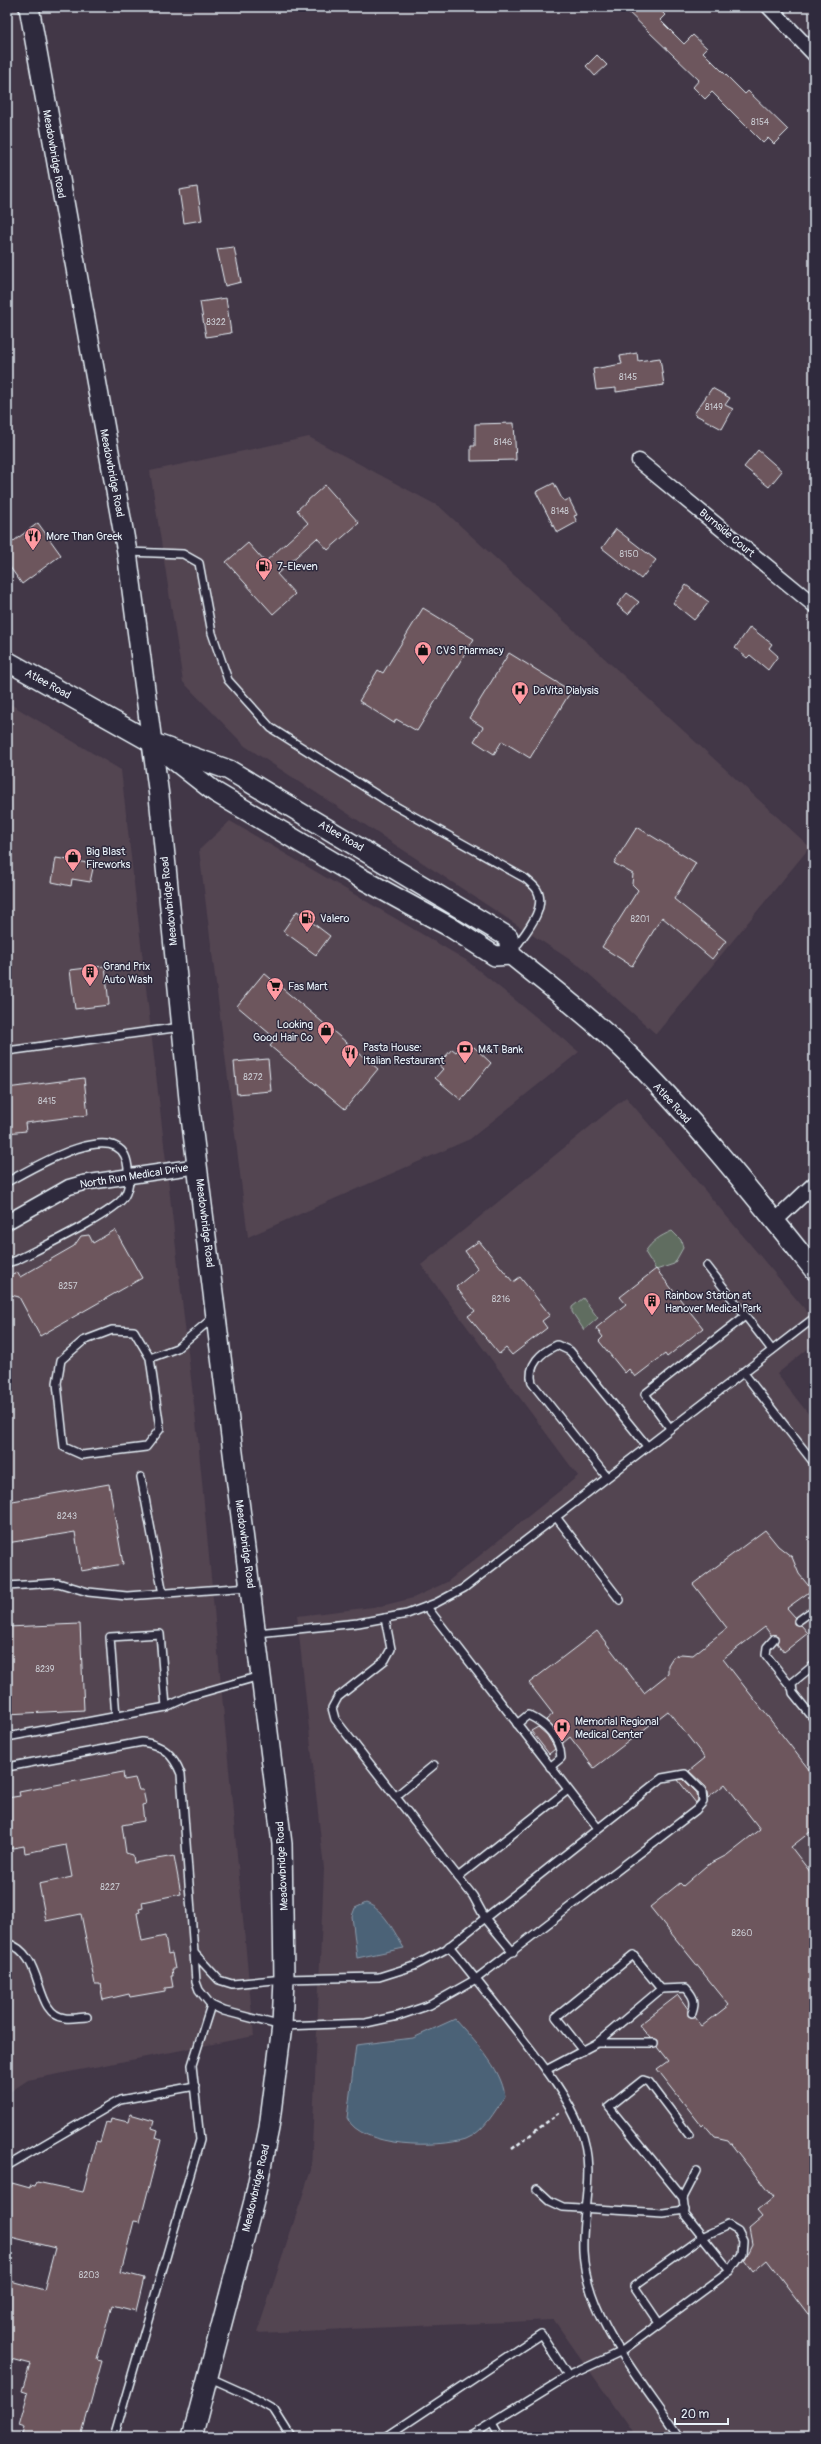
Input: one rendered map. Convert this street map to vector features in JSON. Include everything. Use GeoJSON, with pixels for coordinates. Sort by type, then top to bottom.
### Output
{"type":"FeatureCollection","features":[{"type":"Feature","properties":{"kind":"main road","name":"Meadowbridge Road"},"geometry":{"type":"LineString","coordinates":[[29,7],[127,552],[159,796],[182,1027],[198,1166],[282,1844],[284,1979],[282,2026],[269,2128],[254,2201],[192,2437]]}},
{"type":"Feature","properties":{"kind":"main road","name":"Atlee Road"},"geometry":{"type":"LineString","coordinates":[[7,662],[151,742],[215,792],[345,869],[450,927],[495,956],[511,954]]}},
{"type":"Feature","properties":{"kind":"main road","name":"Atlee Road"},"geometry":{"type":"LineString","coordinates":[[151,742],[229,770],[371,853],[508,937],[511,954],[578,1009],[624,1051],[745,1183],[814,1270]]}},
{"type":"Feature","properties":{"kind":"street"},"geometry":{"type":"LineString","coordinates":[[769,7],[814,54]]}},
{"type":"Feature","properties":{"kind":"street","name":"Burnside Court"},"geometry":{"type":"LineString","coordinates":[[639,461],[814,605]]}},
{"type":"Feature","properties":{"kind":"street","name":"North Run Medical Drive"},"geometry":{"type":"LineString","coordinates":[[7,1222],[70,1187],[83,1183],[198,1166]]}},
{"type":"Feature","properties":{"kind":"street"},"geometry":{"type":"LineString","coordinates":[[775,1221],[814,1184]]}},
{"type":"Feature","properties":{"kind":"lane"},"geometry":{"type":"LineString","coordinates":[[127,552],[183,554],[198,563],[212,633],[228,680],[272,728],[390,803],[526,879],[537,889],[540,899],[538,911],[511,954]]}},
{"type":"Feature","properties":{"kind":"lane"},"geometry":{"type":"LineString","coordinates":[[7,1051],[182,1027]]}},
{"type":"Feature","properties":{"kind":"lane"},"geometry":{"type":"LineString","coordinates":[[7,1182],[56,1156],[85,1146],[105,1144],[115,1146],[126,1156],[130,1177],[124,1197],[110,1209],[17,1260],[7,1263]]}},
{"type":"Feature","properties":{"kind":"lane"},"geometry":{"type":"LineString","coordinates":[[707,1266],[772,1350]]}},
{"type":"Feature","properties":{"kind":"lane"},"geometry":{"type":"LineString","coordinates":[[150,1358],[176,1348],[216,1315]]}},
{"type":"Feature","properties":{"kind":"lane"},"geometry":{"type":"LineString","coordinates":[[670,1428],[645,1394],[745,1316]]}},
{"type":"Feature","properties":{"kind":"lane"},"geometry":{"type":"LineString","coordinates":[[257,1634],[407,1614],[427,1607],[464,1588],[814,1318]]}},
{"type":"Feature","properties":{"kind":"lane"},"geometry":{"type":"LineString","coordinates":[[112,1330],[134,1331],[150,1358],[160,1429],[146,1447],[82,1455],[64,1447],[57,1383],[61,1360],[82,1341],[112,1330]]}},
{"type":"Feature","properties":{"kind":"lane"},"geometry":{"type":"LineString","coordinates":[[607,1477],[532,1383],[530,1375],[535,1361],[546,1350],[557,1345],[570,1351],[648,1446]]}},
{"type":"Feature","properties":{"kind":"lane"},"geometry":{"type":"LineString","coordinates":[[743,1372],[814,1463]]}},
{"type":"Feature","properties":{"kind":"lane"},"geometry":{"type":"LineString","coordinates":[[141,1477],[163,1594]]}},
{"type":"Feature","properties":{"kind":"lane"},"geometry":{"type":"LineString","coordinates":[[556,1517],[620,1600]]}},
{"type":"Feature","properties":{"kind":"lane"},"geometry":{"type":"LineString","coordinates":[[7,1586],[58,1583],[96,1593],[127,1596],[251,1587]]}},
{"type":"Feature","properties":{"kind":"lane"},"geometry":{"type":"LineString","coordinates":[[427,1607],[598,1828]]}},
{"type":"Feature","properties":{"kind":"lane"},"geometry":{"type":"LineString","coordinates":[[798,1621],[809,1613],[814,1616]]}},
{"type":"Feature","properties":{"kind":"lane"},"geometry":{"type":"LineString","coordinates":[[385,1618],[390,1649],[385,1660],[338,1697],[332,1708],[334,1719],[473,1896],[484,1918],[512,1952]]}},
{"type":"Feature","properties":{"kind":"lane"},"geometry":{"type":"LineString","coordinates":[[116,1717],[110,1637],[160,1634],[166,1707]]}},
{"type":"Feature","properties":{"kind":"lane"},"geometry":{"type":"LineString","coordinates":[[774,1639],[767,1647],[766,1655],[814,1719]]}},
{"type":"Feature","properties":{"kind":"lane"},"geometry":{"type":"LineString","coordinates":[[792,1688],[792,1683],[814,1665]]}},
{"type":"Feature","properties":{"kind":"lane"},"geometry":{"type":"LineString","coordinates":[[7,1737],[166,1707],[190,1696],[262,1675]]}},
{"type":"Feature","properties":{"kind":"lane"},"geometry":{"type":"LineString","coordinates":[[517,1724],[528,1715],[543,1722],[560,1745],[561,1758],[550,1767]]}},
{"type":"Feature","properties":{"kind":"lane"},"geometry":{"type":"LineString","coordinates":[[7,1767],[142,1742],[154,1744],[172,1755],[180,1774],[196,1982],[199,1990],[210,2005],[224,2011],[282,2026],[366,2023],[398,2016],[430,2005],[476,1979],[696,1810],[703,1802],[702,1791],[685,1774],[662,1778],[450,1946],[414,1966],[379,1977],[284,1979],[232,1984],[219,1980],[194,1953]]}},
{"type":"Feature","properties":{"kind":"lane"},"geometry":{"type":"LineString","coordinates":[[395,1797],[434,1765]]}},
{"type":"Feature","properties":{"kind":"lane"},"geometry":{"type":"LineString","coordinates":[[458,1877],[568,1790]]}},
{"type":"Feature","properties":{"kind":"lane"},"geometry":{"type":"LineString","coordinates":[[7,1944],[18,1949],[33,1965],[44,2003],[53,2013],[64,2018],[87,2017]]}},
{"type":"Feature","properties":{"kind":"lane"},"geometry":{"type":"LineString","coordinates":[[450,1946],[546,2070],[568,2105],[580,2128],[586,2152],[589,2176],[583,2251],[586,2276],[603,2319],[622,2351],[679,2437]]}},
{"type":"Feature","properties":{"kind":"lane"},"geometry":{"type":"LineString","coordinates":[[583,2051],[556,2017],[633,1955],[661,1989]]}},
{"type":"Feature","properties":{"kind":"lane"},"geometry":{"type":"LineString","coordinates":[[546,2070],[597,2044],[661,1989],[686,1988],[694,1996],[695,2005],[692,2013]]}},
{"type":"Feature","properties":{"kind":"lane"},"geometry":{"type":"LineString","coordinates":[[114,2437],[200,2140],[192,2065],[210,2005]]}},
{"type":"Feature","properties":{"kind":"lane"},"geometry":{"type":"LineString","coordinates":[[597,2044],[654,2043]]}},
{"type":"Feature","properties":{"kind":"lane"},"geometry":{"type":"LineString","coordinates":[[689,2135],[649,2082],[643,2080],[609,2107],[682,2198],[685,2215],[730,2271]]}},
{"type":"Feature","properties":{"kind":"lane"},"geometry":{"type":"LineString","coordinates":[[7,2166],[120,2100],[195,2086]]}},
{"type":"Feature","properties":{"kind":"lane"},"geometry":{"type":"LineString","coordinates":[[682,2198],[697,2171]]}},
{"type":"Feature","properties":{"kind":"lane"},"geometry":{"type":"LineString","coordinates":[[537,2189],[557,2205],[663,2213],[685,2210]]}},
{"type":"Feature","properties":{"kind":"lane"},"geometry":{"type":"LineString","coordinates":[[469,2437],[568,2376],[622,2351],[730,2271],[742,2254],[743,2240],[738,2231],[728,2225],[702,2237],[634,2286],[659,2323]]}},
{"type":"Feature","properties":{"kind":"lane"},"geometry":{"type":"LineString","coordinates":[[386,2437],[541,2334],[568,2376]]}},
{"type":"Feature","properties":{"kind":"lane"},"geometry":{"type":"LineString","coordinates":[[208,2377],[274,2410],[291,2437]]}},
{"type":"Feature","properties":{"kind":"lane"},"geometry":{"type":"LineString","coordinates":[[492,2423],[500,2437]]}},
{"type":"Feature","properties":{"kind":"path"},"geometry":{"type":"LineString","coordinates":[[512,2149],[568,2105]]}},
{"type":"Feature","properties":{"kind":"shaded area"},"geometry":{"type":"Polygon","coordinates":[[[309,437],[440,507],[810,847],[656,1034],[581,967],[245,746],[183,682],[150,471],[309,437]]]}},
{"type":"Feature","properties":{"kind":"shaded area"},"geometry":{"type":"Polygon","coordinates":[[[7,702],[121,770],[198,1439],[254,2036],[28,2080],[7,2094],[7,702]]]}},
{"type":"Feature","properties":{"kind":"shaded area"},"geometry":{"type":"Polygon","coordinates":[[[230,821],[466,960],[579,1052],[470,1139],[248,1237],[199,850],[230,821]]]}},
{"type":"Feature","properties":{"kind":"shaded area","name":"Memorial Regional Medical Center"},"geometry":{"type":"Polygon","coordinates":[[[626,1097],[814,1320],[814,1344],[777,1374],[814,1421],[814,2437],[636,2437],[554,2320],[257,2333],[311,2170],[324,1869],[297,1616],[381,1606],[413,1598],[447,1582],[578,1476],[421,1265],[626,1097]]]}},
{"type":"Feature","properties":{"kind":"green space"},"geometry":{"type":"Polygon","coordinates":[[[672,1231],[681,1240],[683,1248],[674,1264],[656,1270],[645,1252],[657,1239],[672,1231]]]}},
{"type":"Feature","properties":{"kind":"green space"},"geometry":{"type":"Polygon","coordinates":[[[583,1298],[598,1318],[584,1330],[572,1312],[572,1307],[583,1298]]]}},
{"type":"Feature","properties":{"kind":"water"},"geometry":{"type":"Polygon","coordinates":[[[366,1903],[373,1906],[384,1916],[404,1948],[357,1958],[352,1916],[355,1908],[366,1903]]]}},
{"type":"Feature","properties":{"kind":"water"},"geometry":{"type":"Polygon","coordinates":[[[455,2019],[486,2055],[498,2075],[505,2096],[484,2126],[466,2139],[438,2144],[402,2143],[384,2140],[368,2135],[355,2128],[347,2118],[356,2045],[413,2038],[455,2019]]]}},
{"type":"Feature","properties":{"kind":"building"},"geometry":{"type":"Polygon","coordinates":[[[623,7],[657,7],[665,15],[660,20],[684,44],[693,35],[707,48],[703,52],[745,94],[748,91],[788,130],[774,144],[768,138],[763,143],[712,92],[705,99],[693,87],[699,80],[623,7]]]}},
{"type":"Feature","properties":{"kind":"building"},"geometry":{"type":"Polygon","coordinates":[[[597,55],[607,65],[595,76],[586,66],[597,55]]]}},
{"type":"Feature","properties":{"kind":"building"},"geometry":{"type":"Polygon","coordinates":[[[197,187],[202,220],[184,223],[179,190],[197,187]]]}},
{"type":"Feature","properties":{"kind":"building"},"geometry":{"type":"Polygon","coordinates":[[[234,247],[241,282],[225,286],[217,249],[234,247]]]}},
{"type":"Feature","properties":{"kind":"building"},"geometry":{"type":"Polygon","coordinates":[[[226,298],[231,333],[206,337],[200,302],[226,298]]]}},
{"type":"Feature","properties":{"kind":"building"},"geometry":{"type":"Polygon","coordinates":[[[637,353],[638,361],[660,358],[664,385],[616,392],[616,388],[596,390],[593,369],[622,364],[620,356],[637,353]]]}},
{"type":"Feature","properties":{"kind":"building"},"geometry":{"type":"Polygon","coordinates":[[[712,388],[730,398],[725,405],[733,409],[722,429],[694,414],[712,388]]]}},
{"type":"Feature","properties":{"kind":"building"},"geometry":{"type":"Polygon","coordinates":[[[514,423],[516,460],[471,461],[471,446],[475,446],[475,424],[514,423]]]}},
{"type":"Feature","properties":{"kind":"building"},"geometry":{"type":"Polygon","coordinates":[[[758,450],[782,471],[769,487],[744,467],[758,450]]]}},
{"type":"Feature","properties":{"kind":"building"},"geometry":{"type":"Polygon","coordinates":[[[554,483],[562,499],[565,501],[569,499],[577,515],[574,516],[577,522],[557,533],[536,492],[554,483]]]}},
{"type":"Feature","properties":{"kind":"building"},"geometry":{"type":"Polygon","coordinates":[[[325,485],[359,523],[328,550],[317,538],[277,574],[295,594],[273,614],[226,562],[248,543],[265,562],[308,523],[297,510],[325,485]]]}},
{"type":"Feature","properties":{"kind":"building","name":"More Than Greek"},"geometry":{"type":"Polygon","coordinates":[[[38,523],[61,555],[22,584],[7,563],[7,546],[38,523]]]}},
{"type":"Feature","properties":{"kind":"building"},"geometry":{"type":"Polygon","coordinates":[[[616,529],[656,560],[641,579],[602,548],[616,529]]]}},
{"type":"Feature","properties":{"kind":"building"},"geometry":{"type":"Polygon","coordinates":[[[686,585],[709,602],[694,620],[673,603],[686,585]]]}},
{"type":"Feature","properties":{"kind":"building"},"geometry":{"type":"Polygon","coordinates":[[[627,593],[639,602],[628,614],[617,605],[627,593]]]}},
{"type":"Feature","properties":{"kind":"building","name":"CVS Pharmacy"},"geometry":{"type":"Polygon","coordinates":[[[423,608],[474,639],[417,731],[396,719],[394,723],[359,701],[378,670],[383,673],[423,608]]]}},
{"type":"Feature","properties":{"kind":"building"},"geometry":{"type":"Polygon","coordinates":[[[750,627],[772,644],[769,648],[778,656],[768,670],[750,655],[747,658],[735,648],[750,627]]]}},
{"type":"Feature","properties":{"kind":"building","name":"DaVita Dialysis"},"geometry":{"type":"Polygon","coordinates":[[[509,653],[571,691],[530,758],[502,741],[494,754],[474,741],[483,727],[469,718],[509,653]]]}},
{"type":"Feature","properties":{"kind":"building"},"geometry":{"type":"Polygon","coordinates":[[[637,827],[696,863],[674,899],[726,941],[712,959],[662,917],[632,966],[602,947],[638,890],[632,884],[633,874],[614,863],[637,827]]]}},
{"type":"Feature","properties":{"kind":"building","name":"Big Blast Fireworks"},"geometry":{"type":"Polygon","coordinates":[[[56,858],[94,864],[90,882],[72,879],[71,886],[52,882],[56,858]]]}},
{"type":"Feature","properties":{"kind":"building","name":"Valero"},"geometry":{"type":"Polygon","coordinates":[[[297,911],[330,936],[316,955],[283,931],[297,911]]]}},
{"type":"Feature","properties":{"kind":"building","name":"Grand Prix Auto Wash"},"geometry":{"type":"Polygon","coordinates":[[[105,966],[109,1005],[75,1009],[70,970],[105,966]]]}},
{"type":"Feature","properties":{"kind":"building"},"geometry":{"type":"Polygon","coordinates":[[[264,973],[378,1069],[345,1109],[270,1046],[276,1039],[237,1006],[264,973]]]}},
{"type":"Feature","properties":{"kind":"building","name":"M&T Bank"},"geometry":{"type":"Polygon","coordinates":[[[464,1043],[470,1048],[474,1047],[491,1063],[461,1100],[435,1078],[443,1069],[438,1065],[452,1049],[456,1052],[464,1043]]]}},
{"type":"Feature","properties":{"kind":"building"},"geometry":{"type":"Polygon","coordinates":[[[268,1059],[271,1091],[237,1094],[234,1062],[268,1059]]]}},
{"type":"Feature","properties":{"kind":"building"},"geometry":{"type":"Polygon","coordinates":[[[84,1078],[88,1115],[25,1123],[26,1131],[7,1133],[7,1088],[84,1078]]]}},
{"type":"Feature","properties":{"kind":"building"},"geometry":{"type":"Polygon","coordinates":[[[115,1230],[142,1278],[40,1336],[19,1297],[7,1294],[7,1279],[17,1272],[20,1277],[74,1246],[81,1236],[89,1235],[93,1243],[115,1230]]]}},
{"type":"Feature","properties":{"kind":"building"},"geometry":{"type":"Polygon","coordinates":[[[479,1241],[513,1282],[520,1277],[550,1315],[542,1321],[547,1328],[512,1355],[506,1348],[499,1354],[468,1316],[475,1311],[456,1287],[478,1269],[465,1251],[479,1241]]]}},
{"type":"Feature","properties":{"kind":"building","name":"Rainbow Station at Hanover Medical Park"},"geometry":{"type":"Polygon","coordinates":[[[656,1269],[703,1328],[667,1357],[665,1354],[635,1377],[629,1369],[625,1373],[599,1341],[603,1337],[596,1328],[626,1304],[620,1297],[656,1269]]]}},
{"type":"Feature","properties":{"kind":"building"},"geometry":{"type":"Polygon","coordinates":[[[109,1484],[123,1564],[81,1571],[75,1532],[7,1543],[7,1502],[109,1484]]]}},
{"type":"Feature","properties":{"kind":"building"},"geometry":{"type":"Polygon","coordinates":[[[765,1530],[778,1546],[792,1557],[799,1574],[812,1590],[787,1608],[795,1617],[794,1624],[801,1625],[808,1633],[784,1652],[777,1643],[778,1636],[771,1635],[765,1627],[723,1659],[814,1776],[814,1829],[791,1847],[814,1877],[814,2322],[767,2260],[753,2272],[744,2260],[752,2244],[749,2228],[762,2217],[757,2211],[773,2198],[728,2140],[715,2137],[703,2123],[701,2125],[657,2069],[668,2061],[657,2047],[658,2040],[650,2038],[639,2025],[678,1995],[688,2009],[688,2016],[695,2017],[702,2026],[729,2005],[650,1907],[680,1883],[683,1886],[706,1866],[727,1855],[760,1829],[725,1784],[708,1798],[706,1787],[689,1771],[705,1758],[668,1711],[594,1768],[570,1737],[563,1743],[555,1729],[546,1720],[553,1714],[529,1683],[597,1631],[644,1693],[668,1674],[668,1665],[673,1657],[681,1654],[693,1655],[727,1628],[693,1584],[765,1530]]]}},
{"type":"Feature","properties":{"kind":"building"},"geometry":{"type":"Polygon","coordinates":[[[80,1624],[84,1710],[7,1714],[7,1627],[80,1624]]]}},
{"type":"Feature","properties":{"kind":"building"},"geometry":{"type":"Polygon","coordinates":[[[538,1727],[547,1735],[555,1749],[549,1754],[531,1731],[538,1727]]]}},
{"type":"Feature","properties":{"kind":"building"},"geometry":{"type":"Polygon","coordinates":[[[123,1772],[124,1780],[135,1778],[139,1790],[143,1790],[146,1804],[142,1805],[144,1821],[122,1825],[126,1853],[133,1855],[134,1863],[174,1856],[181,1894],[142,1902],[143,1908],[139,1909],[140,1912],[137,1913],[142,1941],[165,1936],[168,1954],[172,1953],[175,1969],[172,1969],[173,1976],[171,1976],[173,1987],[165,1988],[165,1991],[130,1997],[129,1994],[103,2000],[100,1984],[95,1984],[81,1914],[46,1921],[39,1884],[72,1877],[66,1845],[25,1853],[24,1846],[7,1849],[7,1798],[20,1796],[19,1792],[123,1772]]]}},
{"type":"Feature","properties":{"kind":"building"},"geometry":{"type":"Polygon","coordinates":[[[683,1779],[697,1793],[698,1800],[696,1803],[678,1780],[683,1779]]]}},
{"type":"Feature","properties":{"kind":"building"},"geometry":{"type":"Polygon","coordinates":[[[130,2114],[154,2121],[152,2128],[158,2130],[156,2138],[161,2140],[140,2222],[134,2221],[121,2272],[144,2278],[136,2311],[112,2305],[97,2360],[102,2361],[81,2437],[22,2437],[25,2427],[19,2425],[28,2393],[22,2391],[30,2364],[7,2358],[7,2280],[44,2290],[55,2248],[7,2236],[7,2200],[12,2183],[30,2188],[30,2186],[35,2187],[37,2182],[83,2192],[96,2141],[100,2142],[106,2122],[110,2123],[111,2118],[128,2122],[130,2114]]]}},
{"type":"Feature","properties":{"kind":"place","name":"More Than Greek"},"geometry":{"type":"Point","coordinates":[33,551]}},
{"type":"Feature","properties":{"kind":"place","name":"7-Eleven"},"geometry":{"type":"Point","coordinates":[264,581]}},
{"type":"Feature","properties":{"kind":"place","name":"CVS Pharmacy"},"geometry":{"type":"Point","coordinates":[423,665]}},
{"type":"Feature","properties":{"kind":"place","name":"DaVita Dialysis"},"geometry":{"type":"Point","coordinates":[520,705]}},
{"type":"Feature","properties":{"kind":"place","name":"Big Blast Fireworks"},"geometry":{"type":"Point","coordinates":[73,872]}},
{"type":"Feature","properties":{"kind":"place","name":"Valero"},"geometry":{"type":"Point","coordinates":[307,933]}},
{"type":"Feature","properties":{"kind":"place","name":"Grand Prix Auto Wash"},"geometry":{"type":"Point","coordinates":[90,987]}},
{"type":"Feature","properties":{"kind":"place","name":"Fas Mart"},"geometry":{"type":"Point","coordinates":[275,1001]}},
{"type":"Feature","properties":{"kind":"place","name":"Looking Good Hair Co"},"geometry":{"type":"Point","coordinates":[326,1045]}},
{"type":"Feature","properties":{"kind":"place","name":"M&T Bank"},"geometry":{"type":"Point","coordinates":[465,1064]}},
{"type":"Feature","properties":{"kind":"place","name":"Pasta House: Italian Restaurant"},"geometry":{"type":"Point","coordinates":[350,1068]}},
{"type":"Feature","properties":{"kind":"place","name":"Rainbow Station at Hanover Medical Park"},"geometry":{"type":"Point","coordinates":[652,1316]}},
{"type":"Feature","properties":{"kind":"place","name":"Memorial Regional Medical Center"},"geometry":{"type":"Point","coordinates":[562,1742]}}]}
